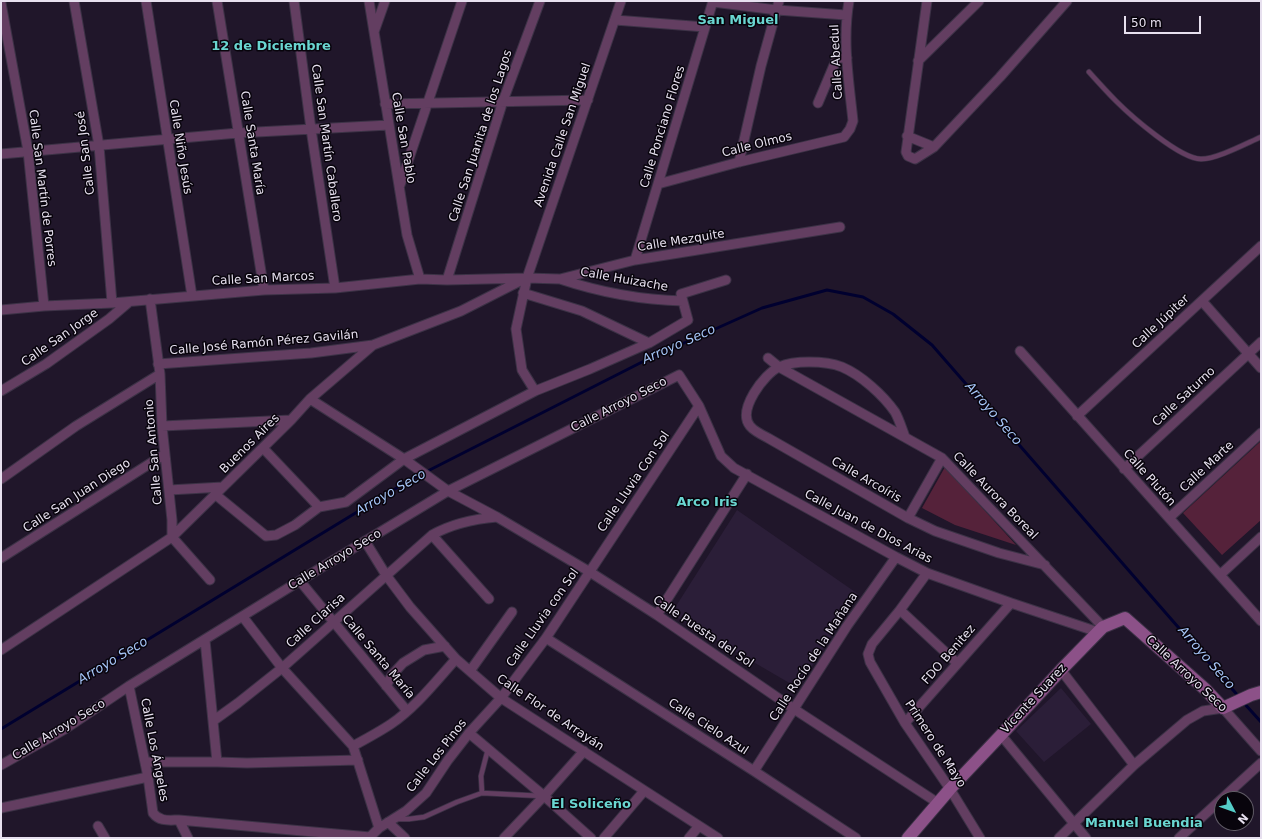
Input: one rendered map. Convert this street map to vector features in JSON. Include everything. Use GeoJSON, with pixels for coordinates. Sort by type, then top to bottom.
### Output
{"type":"FeatureCollection","features":[{"type":"Feature","properties":{"kind":"street","name":"Calle San José"},"geometry":{"type":"LineString","coordinates":[[74,1],[99,146],[112,304]]}},
{"type":"Feature","properties":{"kind":"street","name":"Calle Niño Jesús"},"geometry":{"type":"LineString","coordinates":[[146,1],[166,140],[192,296]]}},
{"type":"Feature","properties":{"kind":"street","name":"Calle Santa María"},"geometry":{"type":"LineString","coordinates":[[217,1],[264,290]]}},
{"type":"Feature","properties":{"kind":"street","name":"Calle San Martín Caballero"},"geometry":{"type":"LineString","coordinates":[[294,1],[311,129],[335,288]]}},
{"type":"Feature","properties":{"kind":"street","name":"Calle San Pablo"},"geometry":{"type":"LineString","coordinates":[[369,1],[407,235],[420,279]]}},
{"type":"Feature","properties":{"kind":"street"},"geometry":{"type":"LineString","coordinates":[[374,33],[385,1]]}},
{"type":"Feature","properties":{"kind":"street"},"geometry":{"type":"LineString","coordinates":[[400,188],[462,1]]}},
{"type":"Feature","properties":{"kind":"street","name":"Calle San Juanita de los Lagos"},"geometry":{"type":"LineString","coordinates":[[447,280],[504,101],[540,1]]}},
{"type":"Feature","properties":{"kind":"street","name":"Avenida Calle San Miguel"},"geometry":{"type":"LineString","coordinates":[[535,391],[522,370],[516,328],[523,293],[621,1]]}},
{"type":"Feature","properties":{"kind":"street","name":"Calle Abedul"},"geometry":{"type":"LineString","coordinates":[[849,1],[846,15],[846,33],[853,121]]}},
{"type":"Feature","properties":{"kind":"street"},"geometry":{"type":"LineString","coordinates":[[927,1],[907,136],[906,152],[908,156],[915,159],[919,158],[934,147],[1000,77],[1067,1]]}},
{"type":"Feature","properties":{"kind":"street"},"geometry":{"type":"LineString","coordinates":[[918,61],[979,1]]}},
{"type":"Feature","properties":{"kind":"street"},"geometry":{"type":"LineString","coordinates":[[713,2],[778,5],[846,15]]}},
{"type":"Feature","properties":{"kind":"street","name":"Calle Ponciano Flores"},"geometry":{"type":"LineString","coordinates":[[635,260],[713,2]]}},
{"type":"Feature","properties":{"kind":"street","name":"Calle San Martín de Porres"},"geometry":{"type":"LineString","coordinates":[[1,3],[28,151],[44,306]]}},
{"type":"Feature","properties":{"kind":"street"},"geometry":{"type":"LineString","coordinates":[[739,162],[761,66],[778,5]]}},
{"type":"Feature","properties":{"kind":"street"},"geometry":{"type":"LineString","coordinates":[[615,20],[705,26]]}},
{"type":"Feature","properties":{"kind":"street"},"geometry":{"type":"LineString","coordinates":[[818,103],[837,58],[847,58]]}},
{"type":"Feature","properties":{"kind":"street"},"geometry":{"type":"LineString","coordinates":[[385,104],[588,100]]}},
{"type":"Feature","properties":{"kind":"street","name":"Calle Olmos"},"geometry":{"type":"LineString","coordinates":[[658,184],[739,162],[844,137],[850,129],[853,121]]}},
{"type":"Feature","properties":{"kind":"street"},"geometry":{"type":"LineString","coordinates":[[1,154],[238,133],[389,125]]}},
{"type":"Feature","properties":{"kind":"street"},"geometry":{"type":"LineString","coordinates":[[907,136],[934,147]]}},
{"type":"Feature","properties":{"kind":"street","name":"Calle Mezquite"},"geometry":{"type":"LineString","coordinates":[[527,278],[560,279],[635,260],[840,227]]}},
{"type":"Feature","properties":{"kind":"street","name":"Calle Júpiter"},"geometry":{"type":"LineString","coordinates":[[1077,416],[1261,246]]}},
{"type":"Feature","properties":{"kind":"street","name":"Calle San Marcos"},"geometry":{"type":"LineString","coordinates":[[1,310],[44,306],[112,304],[150,299],[264,290],[335,288],[420,279],[447,280],[527,278]]}},
{"type":"Feature","properties":{"kind":"street","name":"Buenos Aires"},"geometry":{"type":"LineString","coordinates":[[1,650],[172,537],[310,400],[373,345],[461,311],[527,278]]}},
{"type":"Feature","properties":{"kind":"street","name":"Calle Huizache"},"geometry":{"type":"LineString","coordinates":[[560,279],[585,287],[658,300],[682,297],[726,280]]}},
{"type":"Feature","properties":{"kind":"street"},"geometry":{"type":"LineString","coordinates":[[523,293],[582,310],[649,343]]}},
{"type":"Feature","properties":{"kind":"street"},"geometry":{"type":"LineString","coordinates":[[216,495],[266,536],[276,535],[295,525],[319,507],[346,502],[404,459],[535,391],[649,343],[688,320],[682,297]]}},
{"type":"Feature","properties":{"kind":"street","name":"Calle San Antonio"},"geometry":{"type":"LineString","coordinates":[[150,299],[160,374],[162,426],[172,520],[172,537]]}},
{"type":"Feature","properties":{"kind":"street"},"geometry":{"type":"LineString","coordinates":[[1202,301],[1261,368]]}},
{"type":"Feature","properties":{"kind":"street","name":"Calle San Jorge"},"geometry":{"type":"LineString","coordinates":[[1,391],[46,364],[109,319],[130,302]]}},
{"type":"Feature","properties":{"kind":"street","name":"Calle Saturno"},"geometry":{"type":"LineString","coordinates":[[1124,469],[1261,342]]}},
{"type":"Feature","properties":{"kind":"street","name":"Calle José Ramón Pérez Gavilán"},"geometry":{"type":"LineString","coordinates":[[158,364],[311,353],[373,345]]}},
{"type":"Feature","properties":{"kind":"street","name":"Calle Plutón"},"geometry":{"type":"LineString","coordinates":[[1020,351],[1261,621]]}},
{"type":"Feature","properties":{"kind":"street","name":"Calle Aurora Boreal"},"geometry":{"type":"LineString","coordinates":[[768,358],[779,367],[942,458],[1045,566],[1100,629]]}},
{"type":"Feature","properties":{"kind":"street"},"geometry":{"type":"LineString","coordinates":[[779,367],[799,362],[822,362],[842,367],[862,378],[895,412],[905,437]]}},
{"type":"Feature","properties":{"kind":"street","name":"Calle Arcoíris"},"geometry":{"type":"LineString","coordinates":[[779,367],[756,389],[746,408],[747,419],[750,427],[908,518],[957,540],[1045,566]]}},
{"type":"Feature","properties":{"kind":"street"},"geometry":{"type":"LineString","coordinates":[[1,479],[76,426],[160,374]]}},
{"type":"Feature","properties":{"kind":"street","name":"Calle Juan de Dios Arias"},"geometry":{"type":"LineString","coordinates":[[680,375],[699,406],[722,456],[734,468],[927,573],[1011,603],[1100,629]]}},
{"type":"Feature","properties":{"kind":"street","name":"Calle Arroyo Seco"},"geometry":{"type":"LineString","coordinates":[[1,765],[65,729],[129,686],[365,541],[444,488],[680,375]]}},
{"type":"Feature","properties":{"kind":"street","name":"Calle Puesta del Sol"},"geometry":{"type":"LineString","coordinates":[[310,400],[404,459],[444,488],[497,517],[590,572],[657,615],[794,709],[938,803]]}},
{"type":"Feature","properties":{"kind":"street","name":"Calle Lluvia Con Sol"},"geometry":{"type":"LineString","coordinates":[[590,572],[699,406]]}},
{"type":"Feature","properties":{"kind":"street"},"geometry":{"type":"LineString","coordinates":[[162,426],[291,420]]}},
{"type":"Feature","properties":{"kind":"street","name":"Calle Marte"},"geometry":{"type":"LineString","coordinates":[[1169,518],[1261,433]]}},
{"type":"Feature","properties":{"kind":"street"},"geometry":{"type":"LineString","coordinates":[[263,448],[319,507]]}},
{"type":"Feature","properties":{"kind":"street","name":"Calle San Juan Diego"},"geometry":{"type":"LineString","coordinates":[[1,558],[165,454]]}},
{"type":"Feature","properties":{"kind":"street"},"geometry":{"type":"LineString","coordinates":[[908,518],[942,458]]}},
{"type":"Feature","properties":{"kind":"street"},"geometry":{"type":"LineString","coordinates":[[657,615],[747,474]]}},
{"type":"Feature","properties":{"kind":"street"},"geometry":{"type":"LineString","coordinates":[[169,490],[223,487]]}},
{"type":"Feature","properties":{"kind":"street","name":"Calle Clarisa"},"geometry":{"type":"LineString","coordinates":[[213,721],[282,668],[432,535],[453,524],[474,519],[497,517]]}},
{"type":"Feature","properties":{"kind":"street"},"geometry":{"type":"LineString","coordinates":[[432,535],[489,599]]}},
{"type":"Feature","properties":{"kind":"street"},"geometry":{"type":"LineString","coordinates":[[1220,575],[1261,536]]}},
{"type":"Feature","properties":{"kind":"street"},"geometry":{"type":"LineString","coordinates":[[172,537],[210,580]]}},
{"type":"Feature","properties":{"kind":"street","name":"Calle Flor de Arrayán"},"geometry":{"type":"LineString","coordinates":[[365,541],[386,575],[410,607],[456,658],[501,698],[718,838]]}},
{"type":"Feature","properties":{"kind":"street","name":"Calle Rocío de la Mañana"},"geometry":{"type":"LineString","coordinates":[[754,771],[847,626],[896,557]]}},
{"type":"Feature","properties":{"kind":"street","name":"Calle Lluvia con Sol"},"geometry":{"type":"LineString","coordinates":[[501,698],[546,638],[590,572]]}},
{"type":"Feature","properties":{"kind":"street"},"geometry":{"type":"LineString","coordinates":[[927,573],[900,610],[957,663]]}},
{"type":"Feature","properties":{"kind":"street","name":"Calle Santa María"},"geometry":{"type":"LineString","coordinates":[[300,581],[407,711]]}},
{"type":"Feature","properties":{"kind":"street","name":"FDO Benitez"},"geometry":{"type":"LineString","coordinates":[[905,723],[1011,603]]}},
{"type":"Feature","properties":{"kind":"street","name":"Primero de Mayo"},"geometry":{"type":"LineString","coordinates":[[900,610],[872,644],[868,654],[870,662],[905,723],[950,789],[980,838]]}},
{"type":"Feature","properties":{"kind":"street"},"geometry":{"type":"LineString","coordinates":[[470,671],[512,612]]}},
{"type":"Feature","properties":{"kind":"street"},"geometry":{"type":"LineString","coordinates":[[243,617],[282,668],[353,746],[379,828]]}},
{"type":"Feature","properties":{"kind":"street","name":"Calle Arroyo Seco"},"geometry":{"type":"LineString","coordinates":[[1125,618],[1226,706],[1261,751]]}},
{"type":"Feature","properties":{"kind":"street","name":"Vicente Suarez"},"geometry":{"type":"LineString","coordinates":[[908,838],[950,789],[1100,629],[1125,618]]}},
{"type":"Feature","properties":{"kind":"street","name":"Calle Cielo Azul"},"geometry":{"type":"LineString","coordinates":[[546,638],[856,838]]}},
{"type":"Feature","properties":{"kind":"street"},"geometry":{"type":"LineString","coordinates":[[205,640],[217,762]]}},
{"type":"Feature","properties":{"kind":"street"},"geometry":{"type":"LineString","coordinates":[[386,686],[392,675],[403,663],[424,650],[445,646]]}},
{"type":"Feature","properties":{"kind":"street"},"geometry":{"type":"LineString","coordinates":[[353,746],[391,724],[407,711],[421,698],[456,658]]}},
{"type":"Feature","properties":{"kind":"street"},"geometry":{"type":"LineString","coordinates":[[1061,670],[1134,765]]}},
{"type":"Feature","properties":{"kind":"street","name":"Calle Los Ángeles"},"geometry":{"type":"LineString","coordinates":[[129,686],[148,777],[153,813],[156,818],[161,820],[179,820]]}},
{"type":"Feature","properties":{"kind":"street"},"geometry":{"type":"LineString","coordinates":[[1058,838],[1134,765],[1187,720],[1203,711],[1226,706],[1256,693]]}},
{"type":"Feature","properties":{"kind":"street","name":"Calle Los Pinos"},"geometry":{"type":"LineString","coordinates":[[370,837],[379,828],[406,811],[426,793],[448,760],[469,733],[501,698]]}},
{"type":"Feature","properties":{"kind":"street"},"geometry":{"type":"LineString","coordinates":[[469,733],[591,838]]}},
{"type":"Feature","properties":{"kind":"street"},"geometry":{"type":"LineString","coordinates":[[1001,735],[1086,838]]}},
{"type":"Feature","properties":{"kind":"street"},"geometry":{"type":"LineString","coordinates":[[504,838],[584,751]]}},
{"type":"Feature","properties":{"kind":"street"},"geometry":{"type":"LineString","coordinates":[[145,762],[247,763],[358,760]]}},
{"type":"Feature","properties":{"kind":"street"},"geometry":{"type":"LineString","coordinates":[[1179,838],[1261,763]]}},
{"type":"Feature","properties":{"kind":"street"},"geometry":{"type":"LineString","coordinates":[[1,808],[148,777]]}},
{"type":"Feature","properties":{"kind":"street"},"geometry":{"type":"LineString","coordinates":[[604,838],[644,791]]}},
{"type":"Feature","properties":{"kind":"street"},"geometry":{"type":"LineString","coordinates":[[179,820],[370,837]]}},
{"type":"Feature","properties":{"kind":"street"},"geometry":{"type":"LineString","coordinates":[[179,820],[188,838]]}},
{"type":"Feature","properties":{"kind":"street"},"geometry":{"type":"LineString","coordinates":[[391,821],[405,838]]}},
{"type":"Feature","properties":{"kind":"street"},"geometry":{"type":"LineString","coordinates":[[98,826],[105,838]]}},
{"type":"Feature","properties":{"kind":"street"},"geometry":{"type":"LineString","coordinates":[[689,838],[699,826]]}},
{"type":"Feature","properties":{"kind":"lane"},"geometry":{"type":"LineString","coordinates":[[1089,72],[1115,100],[1132,115],[1182,153],[1192,157],[1201,159],[1216,156],[1261,137]]}},
{"type":"Feature","properties":{"kind":"lane"},"geometry":{"type":"LineString","coordinates":[[482,793],[481,776],[488,749]]}},
{"type":"Feature","properties":{"kind":"lane"},"geometry":{"type":"LineString","coordinates":[[391,821],[424,817],[482,793],[544,796]]}},
{"type":"Feature","properties":{"kind":"shaded area"},"geometry":{"type":"Polygon","coordinates":[[[1261,441],[1261,520],[1222,555],[1183,513],[1261,441]]]}},
{"type":"Feature","properties":{"kind":"shaded area"},"geometry":{"type":"Polygon","coordinates":[[[945,467],[1016,545],[955,525],[922,508],[945,467]]]}},
{"type":"Feature","properties":{"kind":"shaded area"},"geometry":{"type":"Polygon","coordinates":[[[737,510],[858,594],[798,688],[671,614],[737,510]]]}},
{"type":"Feature","properties":{"kind":"shaded area"},"geometry":{"type":"Polygon","coordinates":[[[1061,688],[1091,724],[1044,762],[1016,731],[1061,688]]]}},
{"type":"Feature","properties":{"kind":"waterway","name":"Arroyo Seco"},"geometry":{"type":"LineString","coordinates":[[1,729],[408,481],[646,360],[762,308],[827,290],[863,297],[893,314],[932,345],[1240,698]]}},
{"type":"Feature","properties":{"kind":"waterway","name":"Arroyo Seco"},"geometry":{"type":"LineString","coordinates":[[1243,702],[1261,722]]}},
{"type":"Feature","properties":{"kind":"district","name":"San Miguel"},"geometry":{"type":"Point","coordinates":[738,21]}},
{"type":"Feature","properties":{"kind":"district","name":"12 de Diciembre"},"geometry":{"type":"Point","coordinates":[271,47]}},
{"type":"Feature","properties":{"kind":"district","name":"Arco Iris"},"geometry":{"type":"Point","coordinates":[707,503]}},
{"type":"Feature","properties":{"kind":"district","name":"El Soliceño"},"geometry":{"type":"Point","coordinates":[591,805]}},
{"type":"Feature","properties":{"kind":"district","name":"Manuel Buendia"},"geometry":{"type":"Point","coordinates":[1144,824]}}]}
